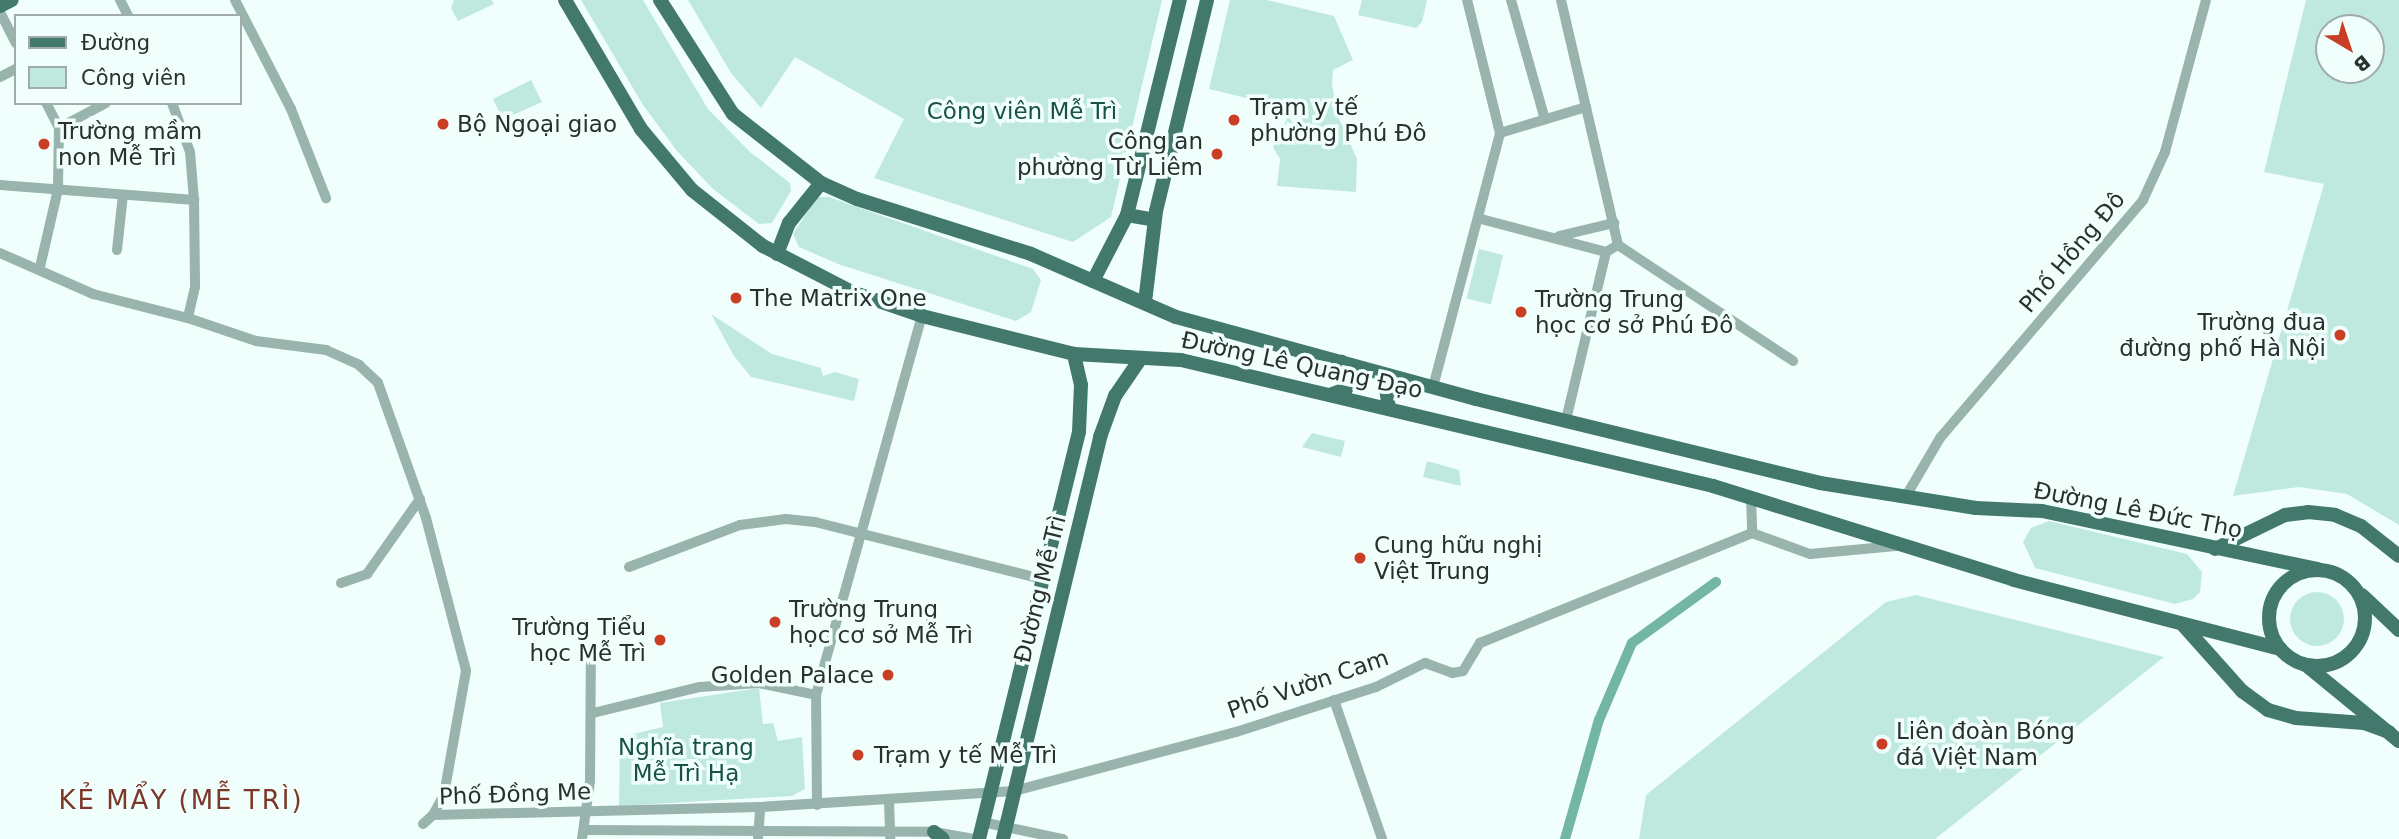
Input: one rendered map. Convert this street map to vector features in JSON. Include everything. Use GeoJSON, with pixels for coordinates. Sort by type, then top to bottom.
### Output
{"type":"FeatureCollection","features":[{"type":"Feature","properties":{"kind":"main road"},"geometry":{"type":"LineString","coordinates":[[0,6],[12,0]]}},
{"type":"Feature","properties":{"kind":"main road","name":"Đường Lê Quang Đạo"},"geometry":{"type":"LineString","coordinates":[[565,0],[641,129],[671,167],[725,220],[777,254],[852,292],[922,316],[1074,354],[1181,360],[1332,394],[1751,497],[1903,545]]}},
{"type":"Feature","properties":{"kind":"main road","name":"Đường Lê Quang Đạo"},"geometry":{"type":"LineString","coordinates":[[660,0],[733,114],[821,183],[857,199],[1031,254],[1224,332],[1400,379],[1820,483],[1906,496]]}},
{"type":"Feature","properties":{"kind":"main road"},"geometry":{"type":"LineString","coordinates":[[1093,281],[1127,215],[1180,0]]}},
{"type":"Feature","properties":{"kind":"main road"},"geometry":{"type":"LineString","coordinates":[[1146,302],[1154,220],[1207,0]]}},
{"type":"Feature","properties":{"kind":"main road"},"geometry":{"type":"LineString","coordinates":[[777,254],[789,223],[821,183]]}},
{"type":"Feature","properties":{"kind":"main road"},"geometry":{"type":"LineString","coordinates":[[1127,215],[1154,220]]}},
{"type":"Feature","properties":{"kind":"main road","name":"Đường Mễ Trì"},"geometry":{"type":"LineString","coordinates":[[977,839],[1079,432],[1081,385],[1074,354]]}},
{"type":"Feature","properties":{"kind":"main road","name":"Đường Mễ Trì"},"geometry":{"type":"LineString","coordinates":[[1003,839],[1100,437],[1115,396],[1141,358]]}},
{"type":"Feature","properties":{"kind":"main road"},"geometry":{"type":"LineString","coordinates":[[1332,394],[1346,389],[1349,381],[1350,373],[1342,362]]}},
{"type":"Feature","properties":{"kind":"main road"},"geometry":{"type":"LineString","coordinates":[[1389,408],[1386,388],[1400,379]]}},
{"type":"Feature","properties":{"kind":"main road"},"geometry":{"type":"LineString","coordinates":[[1079,432],[1100,437]]}},
{"type":"Feature","properties":{"kind":"main road","name":"Đường Lê Đức Thọ"},"geometry":{"type":"LineString","coordinates":[[1906,496],[1976,508],[2042,511],[2215,550],[2318,569]]}},
{"type":"Feature","properties":{"kind":"main road"},"geometry":{"type":"LineString","coordinates":[[2215,550],[2285,515],[2308,512],[2335,515],[2361,526],[2399,556]]}},
{"type":"Feature","properties":{"kind":"main road"},"geometry":{"type":"LineString","coordinates":[[1903,545],[2183,625],[2280,649],[2306,665],[2394,736]]}},
{"type":"Feature","properties":{"kind":"main road"},"geometry":{"type":"LineString","coordinates":[[2280,649],[2269,620],[2271,604],[2289,579],[2318,569],[2341,576],[2399,630]]}},
{"type":"Feature","properties":{"kind":"main road"},"geometry":{"type":"LineString","coordinates":[[2306,665],[2330,664],[2352,652],[2366,623],[2358,591]]}},
{"type":"Feature","properties":{"kind":"main road"},"geometry":{"type":"LineString","coordinates":[[2183,625],[2242,691],[2268,710],[2296,718],[2364,723],[2394,736]]}},
{"type":"Feature","properties":{"kind":"street"},"geometry":{"type":"LineString","coordinates":[[1433,387],[1481,219],[1500,133],[1467,0]]}},
{"type":"Feature","properties":{"kind":"street"},"geometry":{"type":"LineString","coordinates":[[1511,0],[1545,119]]}},
{"type":"Feature","properties":{"kind":"street"},"geometry":{"type":"LineString","coordinates":[[1561,0],[1618,245],[1793,361]]}},
{"type":"Feature","properties":{"kind":"street","name":"Phố Hồng Đô"},"geometry":{"type":"LineString","coordinates":[[1906,496],[1940,438],[2143,200],[2165,152],[2206,0]]}},
{"type":"Feature","properties":{"kind":"street"},"geometry":{"type":"LineString","coordinates":[[0,12],[14,39]]}},
{"type":"Feature","properties":{"kind":"street"},"geometry":{"type":"LineString","coordinates":[[244,31],[291,109],[326,198]]}},
{"type":"Feature","properties":{"kind":"street"},"geometry":{"type":"LineString","coordinates":[[40,267],[58,189],[60,128],[47,105]]}},
{"type":"Feature","properties":{"kind":"street"},"geometry":{"type":"LineString","coordinates":[[60,128],[102,105]]}},
{"type":"Feature","properties":{"kind":"street"},"geometry":{"type":"LineString","coordinates":[[173,105],[190,152],[194,200],[195,287],[188,318]]}},
{"type":"Feature","properties":{"kind":"street"},"geometry":{"type":"LineString","coordinates":[[1500,133],[1586,107]]}},
{"type":"Feature","properties":{"kind":"street"},"geometry":{"type":"LineString","coordinates":[[0,185],[194,200]]}},
{"type":"Feature","properties":{"kind":"street"},"geometry":{"type":"LineString","coordinates":[[117,250],[123,195]]}},
{"type":"Feature","properties":{"kind":"street"},"geometry":{"type":"LineString","coordinates":[[1481,219],[1558,236],[1606,252]]}},
{"type":"Feature","properties":{"kind":"street"},"geometry":{"type":"LineString","coordinates":[[1558,236],[1614,223]]}},
{"type":"Feature","properties":{"kind":"street"},"geometry":{"type":"LineString","coordinates":[[1566,420],[1606,252],[1618,245]]}},
{"type":"Feature","properties":{"kind":"street"},"geometry":{"type":"LineString","coordinates":[[0,253],[40,267],[93,294],[188,318],[256,341],[326,350],[359,365],[378,383],[420,499],[466,671],[444,795],[433,815]]}},
{"type":"Feature","properties":{"kind":"street"},"geometry":{"type":"LineString","coordinates":[[817,804],[816,695],[922,316]]}},
{"type":"Feature","properties":{"kind":"street"},"geometry":{"type":"LineString","coordinates":[[1751,497],[1752,533],[1810,554],[1903,545]]}},
{"type":"Feature","properties":{"kind":"street"},"geometry":{"type":"LineString","coordinates":[[341,583],[367,574],[420,499]]}},
{"type":"Feature","properties":{"kind":"street"},"geometry":{"type":"LineString","coordinates":[[629,567],[740,525],[775,520],[815,522],[1042,579]]}},
{"type":"Feature","properties":{"kind":"street","name":"Phố Vườn Cam"},"geometry":{"type":"LineString","coordinates":[[988,795],[1014,792],[1224,736],[1376,687],[1425,663],[1452,673],[1463,671],[1479,643],[1752,533]]}},
{"type":"Feature","properties":{"kind":"street"},"geometry":{"type":"LineString","coordinates":[[583,835],[587,813],[593,712],[591,652]]}},
{"type":"Feature","properties":{"kind":"street"},"geometry":{"type":"LineString","coordinates":[[593,712],[701,687],[759,683],[816,695]]}},
{"type":"Feature","properties":{"kind":"street"},"geometry":{"type":"LineString","coordinates":[[1335,700],[1382,839]]}},
{"type":"Feature","properties":{"kind":"street","name":"Phố Đồng Me"},"geometry":{"type":"LineString","coordinates":[[423,824],[433,815],[760,807],[988,795]]}},
{"type":"Feature","properties":{"kind":"street"},"geometry":{"type":"LineString","coordinates":[[889,801],[890,835]]}},
{"type":"Feature","properties":{"kind":"street"},"geometry":{"type":"LineString","coordinates":[[758,835],[760,807]]}},
{"type":"Feature","properties":{"kind":"street"},"geometry":{"type":"LineString","coordinates":[[982,822],[1006,824],[1063,839]]}},
{"type":"Feature","properties":{"kind":"street","name":"Phố Đồng Me"},"geometry":{"type":"LineString","coordinates":[[583,835],[938,835],[977,839]]}},
{"type":"Feature","properties":{"kind":"green space"},"geometry":{"type":"Polygon","coordinates":[[[454,0],[492,0],[494,4],[458,21],[451,8],[454,0]]]}},
{"type":"Feature","properties":{"kind":"green space"},"geometry":{"type":"Polygon","coordinates":[[[581,0],[643,0],[708,109],[750,152],[790,183],[791,191],[772,223],[759,224],[713,189],[677,151],[643,105],[581,0]]]}},
{"type":"Feature","properties":{"kind":"green space","name":"Công viên Mễ Trì"},"geometry":{"type":"Polygon","coordinates":[[[688,0],[1162,0],[1111,217],[1073,242],[874,178],[904,119],[795,57],[761,108],[731,73],[688,0]]]}},
{"type":"Feature","properties":{"kind":"green space"},"geometry":{"type":"Polygon","coordinates":[[[1230,0],[1267,0],[1334,16],[1353,60],[1333,70],[1332,84],[1338,116],[1357,159],[1356,192],[1277,186],[1280,159],[1273,147],[1287,119],[1263,102],[1209,89],[1230,0]]]}},
{"type":"Feature","properties":{"kind":"green space"},"geometry":{"type":"Polygon","coordinates":[[[1362,0],[1427,0],[1422,22],[1416,28],[1358,15],[1362,0]]]}},
{"type":"Feature","properties":{"kind":"green space","name":"Trường đua đường phố Hà Nội"},"geometry":{"type":"Polygon","coordinates":[[[2306,0],[2399,0],[2399,525],[2347,494],[2299,487],[2233,496],[2324,184],[2264,172],[2306,0]]]}},
{"type":"Feature","properties":{"kind":"green space"},"geometry":{"type":"Polygon","coordinates":[[[531,80],[542,102],[513,115],[500,114],[493,99],[531,80]]]}},
{"type":"Feature","properties":{"kind":"green space"},"geometry":{"type":"Polygon","coordinates":[[[817,197],[829,197],[1033,269],[1041,280],[1031,312],[1016,321],[838,264],[799,247],[793,234],[817,197]]]}},
{"type":"Feature","properties":{"kind":"green space"},"geometry":{"type":"Polygon","coordinates":[[[1479,249],[1503,255],[1491,305],[1467,298],[1479,249]]]}},
{"type":"Feature","properties":{"kind":"green space"},"geometry":{"type":"Polygon","coordinates":[[[711,314],[772,354],[821,368],[823,376],[835,372],[859,379],[854,401],[751,377],[734,356],[711,314]]]}},
{"type":"Feature","properties":{"kind":"green space"},"geometry":{"type":"Polygon","coordinates":[[[1312,433],[1345,441],[1341,457],[1302,447],[1312,433]]]}},
{"type":"Feature","properties":{"kind":"green space"},"geometry":{"type":"Polygon","coordinates":[[[1427,461],[1459,470],[1461,486],[1423,477],[1427,461]]]}},
{"type":"Feature","properties":{"kind":"green space"},"geometry":{"type":"Polygon","coordinates":[[[2049,521],[2187,554],[2202,572],[2200,592],[2193,599],[2175,604],[2035,568],[2023,542],[2031,528],[2049,521]]]}},
{"type":"Feature","properties":{"kind":"green space"},"geometry":{"type":"Polygon","coordinates":[[[2317,592],[2336,600],[2344,619],[2336,638],[2317,646],[2298,638],[2290,619],[2298,600],[2317,592]]]}},
{"type":"Feature","properties":{"kind":"green space","name":"Liên đoàn Bóng đá Việt Nam"},"geometry":{"type":"Polygon","coordinates":[[[1916,595],[2164,657],[1935,839],[1639,839],[1646,795],[1886,602],[1916,595]]]}},
{"type":"Feature","properties":{"kind":"green space","name":"Nghĩa trang Mễ Trì Hạ"},"geometry":{"type":"Polygon","coordinates":[[[759,688],[763,724],[773,723],[778,741],[802,737],[805,789],[792,796],[619,806],[620,737],[663,727],[660,703],[759,688]]]}},
{"type":"Feature","properties":{"kind":"waterway"},"geometry":{"type":"LineString","coordinates":[[1565,839],[1599,720],[1632,643],[1716,582]]}},
{"type":"Feature","properties":{"kind":"place","name":"Trạm y tế phường Phú Đô"},"geometry":{"type":"Point","coordinates":[1234,120]}},
{"type":"Feature","properties":{"kind":"place","name":"Bộ Ngoại giao"},"geometry":{"type":"Point","coordinates":[443,124]}},
{"type":"Feature","properties":{"kind":"place","name":"Trường mầm non Mễ Trì"},"geometry":{"type":"Point","coordinates":[44,144]}},
{"type":"Feature","properties":{"kind":"place","name":"Công an phường Từ Liêm"},"geometry":{"type":"Point","coordinates":[1217,154]}},
{"type":"Feature","properties":{"kind":"place","name":"The Matrix One"},"geometry":{"type":"Point","coordinates":[736,298]}},
{"type":"Feature","properties":{"kind":"place","name":"Trường Trung học cơ sở Phú Đô"},"geometry":{"type":"Point","coordinates":[1521,312]}},
{"type":"Feature","properties":{"kind":"place","name":"Trường đua đường phố Hà Nội"},"geometry":{"type":"Point","coordinates":[2340,335]}},
{"type":"Feature","properties":{"kind":"place","name":"Cung hữu nghị Việt Trung"},"geometry":{"type":"Point","coordinates":[1360,558]}},
{"type":"Feature","properties":{"kind":"place","name":"Trường Trung học cơ sở Mễ Trì"},"geometry":{"type":"Point","coordinates":[775,622]}},
{"type":"Feature","properties":{"kind":"place","name":"Trường Tiểu học Mễ Trì"},"geometry":{"type":"Point","coordinates":[660,640]}},
{"type":"Feature","properties":{"kind":"place","name":"Golden Palace"},"geometry":{"type":"Point","coordinates":[888,675]}},
{"type":"Feature","properties":{"kind":"place","name":"Liên đoàn Bóng đá Việt Nam"},"geometry":{"type":"Point","coordinates":[1882,744]}},
{"type":"Feature","properties":{"kind":"place","name":"Trạm y tế Mễ Trì"},"geometry":{"type":"Point","coordinates":[858,755]}},
{"type":"Feature","properties":{"kind":"district","name":"KẺ MẨY (MỄ TRÌ)"},"geometry":{"type":"Point","coordinates":[181,801]}}]}
